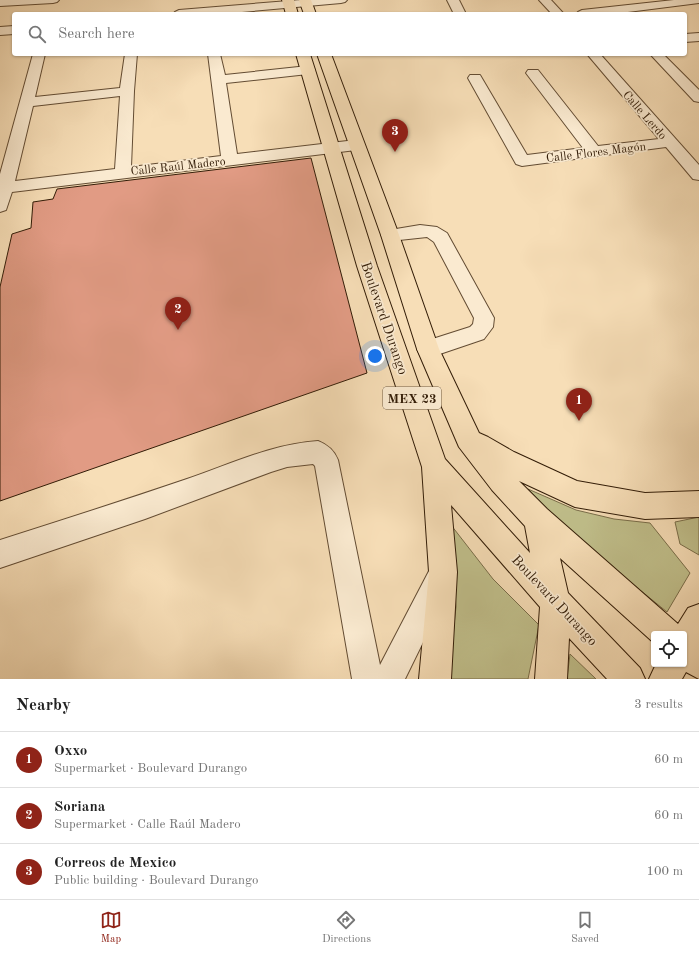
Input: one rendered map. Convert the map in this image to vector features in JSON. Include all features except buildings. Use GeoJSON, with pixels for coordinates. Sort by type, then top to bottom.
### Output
{"type":"FeatureCollection","features":[{"type":"Feature","properties":{"kind":"main road","name":"MEX 23"},"geometry":{"type":"LineString","coordinates":[[325,56],[390,235],[428,349],[468,439],[501,481],[537,519],[664,631]]}},
{"type":"Feature","properties":{"kind":"main road","name":"Boulevard Durango"},"geometry":{"type":"LineString","coordinates":[[306,62],[366,266],[435,467],[534,579],[629,679]]}},
{"type":"Feature","properties":{"kind":"main road"},"geometry":{"type":"LineString","coordinates":[[468,439],[505,461],[575,494],[645,506],[699,504]]}},
{"type":"Feature","properties":{"kind":"main road"},"geometry":{"type":"LineString","coordinates":[[435,467],[443,572],[435,679]]}},
{"type":"Feature","properties":{"kind":"main road"},"geometry":{"type":"LineString","coordinates":[[537,519],[556,601],[551,679]]}},
{"type":"Feature","properties":{"kind":"main road"},"geometry":{"type":"LineString","coordinates":[[687,638],[699,619]]}},
{"type":"Feature","properties":{"kind":"main road"},"geometry":{"type":"LineString","coordinates":[[687,652],[699,663]]}},
{"type":"Feature","properties":{"kind":"main road"},"geometry":{"type":"LineString","coordinates":[[665,679],[671,667]]}},
{"type":"Feature","properties":{"kind":"street"},"geometry":{"type":"LineString","coordinates":[[0,3],[53,0],[50,12]]}},
{"type":"Feature","properties":{"kind":"street"},"geometry":{"type":"LineString","coordinates":[[185,12],[203,6],[307,6],[341,0]]}},
{"type":"Feature","properties":{"kind":"street"},"geometry":{"type":"LineString","coordinates":[[453,0],[459,12]]}},
{"type":"Feature","properties":{"kind":"street"},"geometry":{"type":"LineString","coordinates":[[546,0],[556,12]]}},
{"type":"Feature","properties":{"kind":"street"},"geometry":{"type":"LineString","coordinates":[[599,12],[695,1]]}},
{"type":"Feature","properties":{"kind":"street"},"geometry":{"type":"LineString","coordinates":[[0,31],[12,30]]}},
{"type":"Feature","properties":{"kind":"street"},"geometry":{"type":"LineString","coordinates":[[687,38],[699,37]]}},
{"type":"Feature","properties":{"kind":"street"},"geometry":{"type":"LineString","coordinates":[[0,206],[3,188],[38,56]]}},
{"type":"Feature","properties":{"kind":"street"},"geometry":{"type":"LineString","coordinates":[[123,172],[127,91],[131,56]]}},
{"type":"Feature","properties":{"kind":"street"},"geometry":{"type":"LineString","coordinates":[[214,56],[230,161]]}},
{"type":"Feature","properties":{"kind":"street","name":"Calle Lerdo"},"geometry":{"type":"LineString","coordinates":[[595,56],[699,175]]}},
{"type":"Feature","properties":{"kind":"street"},"geometry":{"type":"LineString","coordinates":[[658,56],[699,98]]}},
{"type":"Feature","properties":{"kind":"street"},"geometry":{"type":"LineString","coordinates":[[219,80],[306,62]]}},
{"type":"Feature","properties":{"kind":"street"},"geometry":{"type":"LineString","coordinates":[[533,73],[594,152]]}},
{"type":"Feature","properties":{"kind":"street","name":"Calle Flores Magón"},"geometry":{"type":"LineString","coordinates":[[475,78],[522,161],[669,142]]}},
{"type":"Feature","properties":{"kind":"street"},"geometry":{"type":"LineString","coordinates":[[27,102],[127,91]]}},
{"type":"Feature","properties":{"kind":"street","name":"Calle Raúl Madero"},"geometry":{"type":"LineString","coordinates":[[3,188],[123,172],[230,161],[356,145]]}},
{"type":"Feature","properties":{"kind":"street"},"geometry":{"type":"LineString","coordinates":[[390,235],[431,231],[441,238],[484,318],[483,327],[477,333],[428,349]]}},
{"type":"Feature","properties":{"kind":"street"},"geometry":{"type":"LineString","coordinates":[[0,554],[133,510],[266,462],[307,452],[318,452],[326,460],[367,679]]}},
{"type":"Feature","properties":{"kind":"street"},"geometry":{"type":"LineString","coordinates":[[388,679],[443,572]]}},
{"type":"Feature","properties":{"kind":"shaded area"},"geometry":{"type":"Polygon","coordinates":[[[528,489],[576,510],[614,519],[650,523],[690,573],[667,612],[619,573],[542,505],[528,489]]]}},
{"type":"Feature","properties":{"kind":"shaded area"},"geometry":{"type":"Polygon","coordinates":[[[699,517],[699,555],[680,544],[675,522],[699,517]]]}},
{"type":"Feature","properties":{"kind":"shaded area"},"geometry":{"type":"Polygon","coordinates":[[[451,525],[493,579],[539,625],[528,679],[448,679],[456,607],[451,525]]]}},
{"type":"Feature","properties":{"kind":"shaded area"},"geometry":{"type":"Polygon","coordinates":[[[570,654],[596,679],[567,679],[570,654]]]}},
{"type":"Feature","properties":{"kind":"place","name":"Correos de Mexico"},"geometry":{"type":"Point","coordinates":[395,152]}},
{"type":"Feature","properties":{"kind":"place","name":"Soriana"},"geometry":{"type":"Point","coordinates":[178,330]}},
{"type":"Feature","properties":{"kind":"place","name":"Oxxo"},"geometry":{"type":"Point","coordinates":[579,421]}}]}
